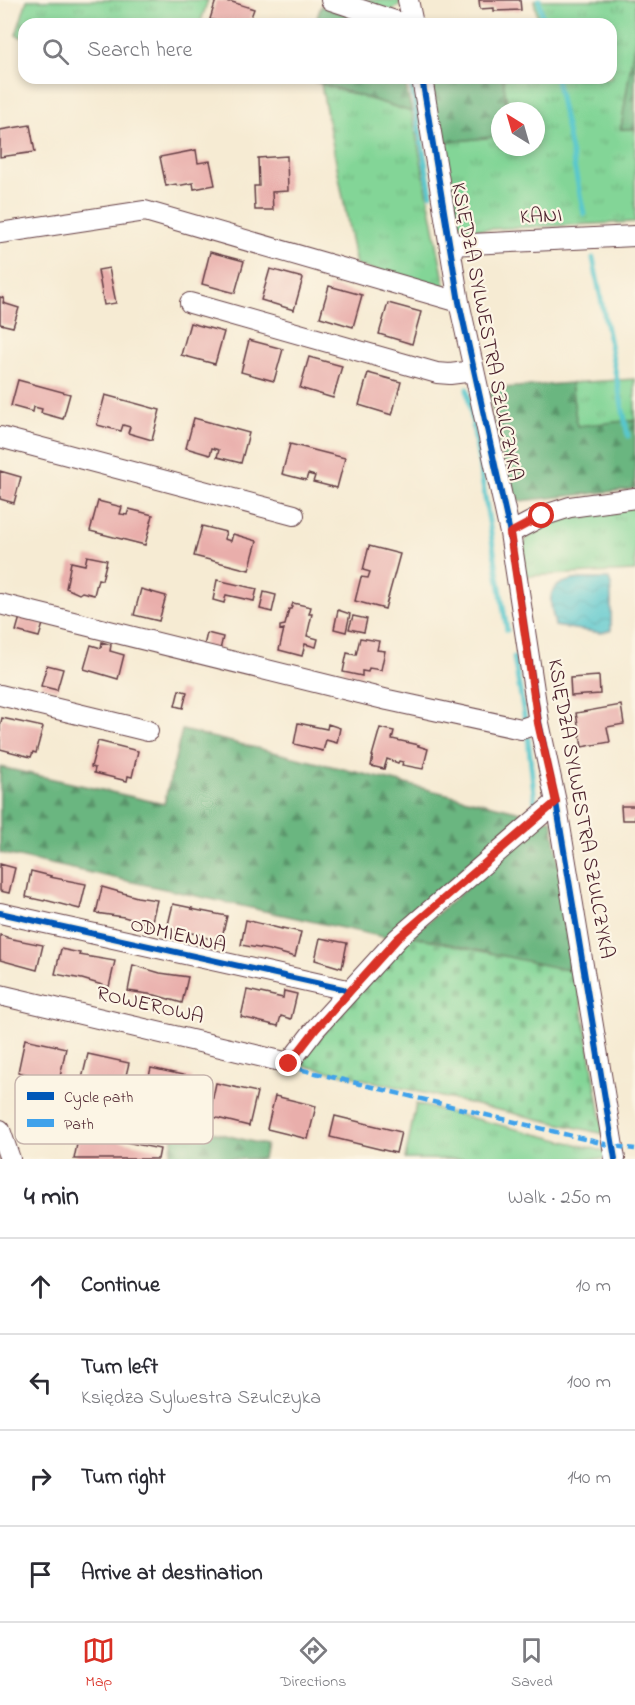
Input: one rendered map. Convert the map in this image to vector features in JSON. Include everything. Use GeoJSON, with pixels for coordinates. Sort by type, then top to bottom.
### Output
{"type":"FeatureCollection","features":[{"type":"Feature","properties":{"kind":"street"},"geometry":{"type":"LineString","coordinates":[[331,0],[386,18]]}},
{"type":"Feature","properties":{"kind":"street"},"geometry":{"type":"LineString","coordinates":[[408,0],[412,18]]}},
{"type":"Feature","properties":{"kind":"street","name":"KSIĘDZA SYLWESTRA SZULCZYKA"},"geometry":{"type":"LineString","coordinates":[[423,84],[459,302],[510,533],[538,723],[556,802],[615,1159]]}},
{"type":"Feature","properties":{"kind":"street"},"geometry":{"type":"LineString","coordinates":[[0,233],[145,211],[459,302]]}},
{"type":"Feature","properties":{"kind":"street","name":"KANI"},"geometry":{"type":"LineString","coordinates":[[450,245],[635,236]]}},
{"type":"Feature","properties":{"kind":"street"},"geometry":{"type":"LineString","coordinates":[[190,303],[437,373],[474,371]]}},
{"type":"Feature","properties":{"kind":"street"},"geometry":{"type":"LineString","coordinates":[[0,437],[294,515]]}},
{"type":"Feature","properties":{"kind":"street"},"geometry":{"type":"LineString","coordinates":[[510,533],[542,516],[570,507],[635,498]]}},
{"type":"Feature","properties":{"kind":"street"},"geometry":{"type":"LineString","coordinates":[[0,604],[410,705],[521,729],[538,723]]}},
{"type":"Feature","properties":{"kind":"street"},"geometry":{"type":"LineString","coordinates":[[0,695],[148,731]]}},
{"type":"Feature","properties":{"kind":"street"},"geometry":{"type":"LineString","coordinates":[[348,993],[398,938],[556,802]]}},
{"type":"Feature","properties":{"kind":"street","name":"ODMIENNA"},"geometry":{"type":"LineString","coordinates":[[0,913],[343,989],[348,993]]}},
{"type":"Feature","properties":{"kind":"street","name":"ROWEROWA"},"geometry":{"type":"LineString","coordinates":[[0,995],[289,1064],[348,993]]}},
{"type":"Feature","properties":{"kind":"street"},"geometry":{"type":"LineString","coordinates":[[0,1130],[10,1159]]}},
{"type":"Feature","properties":{"kind":"green space"},"geometry":{"type":"Polygon","coordinates":[[[27,0],[208,0],[202,18],[21,18],[27,0]]]}},
{"type":"Feature","properties":{"kind":"green space"},"geometry":{"type":"Polygon","coordinates":[[[352,0],[399,0],[400,4],[391,12],[352,0]]]}},
{"type":"Feature","properties":{"kind":"green space"},"geometry":{"type":"Polygon","coordinates":[[[534,0],[635,0],[635,38],[621,129],[635,129],[635,222],[470,230],[455,220],[440,143],[491,137],[491,156],[545,156],[545,102],[507,102],[504,84],[617,84],[617,18],[538,18],[534,0]]]}},
{"type":"Feature","properties":{"kind":"green space"},"geometry":{"type":"Polygon","coordinates":[[[321,6],[357,18],[317,18],[321,6]]]}},
{"type":"Feature","properties":{"kind":"green space"},"geometry":{"type":"Polygon","coordinates":[[[635,38],[635,129],[621,129],[635,38]]]}},
{"type":"Feature","properties":{"kind":"green space"},"geometry":{"type":"Polygon","coordinates":[[[321,84],[412,112],[446,291],[356,265],[321,84]]]}},
{"type":"Feature","properties":{"kind":"green space"},"geometry":{"type":"Polygon","coordinates":[[[322,84],[405,84],[412,112],[322,84]]]}},
{"type":"Feature","properties":{"kind":"green space"},"geometry":{"type":"Polygon","coordinates":[[[428,84],[504,84],[507,102],[491,102],[491,137],[440,143],[428,84]]]}},
{"type":"Feature","properties":{"kind":"green space"},"geometry":{"type":"Polygon","coordinates":[[[635,379],[635,420],[577,427],[571,383],[635,379]]]}},
{"type":"Feature","properties":{"kind":"green space"},"geometry":{"type":"Polygon","coordinates":[[[571,383],[577,426],[635,420],[635,489],[511,502],[488,389],[571,383]]]}},
{"type":"Feature","properties":{"kind":"green space"},"geometry":{"type":"Polygon","coordinates":[[[635,507],[635,571],[525,576],[523,548],[534,530],[546,523],[576,514],[635,507]]]}},
{"type":"Feature","properties":{"kind":"green space"},"geometry":{"type":"Polygon","coordinates":[[[182,730],[525,813],[388,938],[0,853],[0,767],[164,804],[182,730]]]}},
{"type":"Feature","properties":{"kind":"green space"},"geometry":{"type":"Polygon","coordinates":[[[544,820],[552,820],[576,972],[412,936],[544,820]]]}},
{"type":"Feature","properties":{"kind":"green space"},"geometry":{"type":"Polygon","coordinates":[[[412,936],[576,972],[604,1134],[297,1064],[412,936]]]}},
{"type":"Feature","properties":{"kind":"green space"},"geometry":{"type":"Polygon","coordinates":[[[416,1104],[608,1152],[609,1159],[405,1159],[416,1104]]]}},
{"type":"Feature","properties":{"kind":"green space"},"geometry":{"type":"Polygon","coordinates":[[[213,1132],[266,1145],[263,1159],[169,1159],[172,1144],[213,1144],[213,1132]]]}},
{"type":"Feature","properties":{"kind":"water"},"geometry":{"type":"Polygon","coordinates":[[[609,579],[611,630],[601,633],[555,626],[551,598],[558,585],[574,580],[609,579]]]}},
{"type":"Feature","properties":{"kind":"building"},"geometry":{"type":"Polygon","coordinates":[[[216,0],[229,1],[254,9],[251,18],[210,18],[216,0]]]}},
{"type":"Feature","properties":{"kind":"building"},"geometry":{"type":"Polygon","coordinates":[[[479,0],[520,0],[521,10],[480,9],[479,0]]]}},
{"type":"Feature","properties":{"kind":"building"},"geometry":{"type":"Polygon","coordinates":[[[30,125],[35,152],[0,157],[0,130],[30,125]]]}},
{"type":"Feature","properties":{"kind":"building"},"geometry":{"type":"Polygon","coordinates":[[[196,150],[198,163],[210,161],[215,185],[194,189],[193,183],[166,186],[160,157],[196,150]]]}},
{"type":"Feature","properties":{"kind":"building"},"geometry":{"type":"Polygon","coordinates":[[[287,156],[288,191],[272,192],[273,210],[255,210],[254,186],[259,186],[258,158],[287,156]]]}},
{"type":"Feature","properties":{"kind":"building"},"geometry":{"type":"Polygon","coordinates":[[[210,252],[244,261],[235,293],[202,284],[210,252]]]}},
{"type":"Feature","properties":{"kind":"building"},"geometry":{"type":"Polygon","coordinates":[[[109,268],[116,303],[104,305],[98,270],[109,268]]]}},
{"type":"Feature","properties":{"kind":"building"},"geometry":{"type":"Polygon","coordinates":[[[270,269],[303,278],[294,310],[261,300],[270,269]]]}},
{"type":"Feature","properties":{"kind":"building"},"geometry":{"type":"Polygon","coordinates":[[[329,286],[362,295],[353,327],[320,317],[329,286]]]}},
{"type":"Feature","properties":{"kind":"building"},"geometry":{"type":"Polygon","coordinates":[[[0,297],[4,298],[3,303],[19,308],[13,327],[0,324],[0,297]]]}},
{"type":"Feature","properties":{"kind":"building"},"geometry":{"type":"Polygon","coordinates":[[[388,303],[421,312],[412,344],[379,334],[388,303]]]}},
{"type":"Feature","properties":{"kind":"building"},"geometry":{"type":"Polygon","coordinates":[[[190,323],[224,332],[215,364],[181,355],[190,323]]]}},
{"type":"Feature","properties":{"kind":"building"},"geometry":{"type":"Polygon","coordinates":[[[249,340],[283,349],[274,381],[241,372],[249,340]]]}},
{"type":"Feature","properties":{"kind":"building"},"geometry":{"type":"Polygon","coordinates":[[[309,357],[342,366],[333,398],[300,388],[309,357]]]}},
{"type":"Feature","properties":{"kind":"building"},"geometry":{"type":"Polygon","coordinates":[[[368,373],[401,382],[392,415],[359,405],[368,373]]]}},
{"type":"Feature","properties":{"kind":"building"},"geometry":{"type":"Polygon","coordinates":[[[18,380],[70,394],[63,419],[41,413],[42,409],[34,407],[33,412],[11,406],[18,380]]]}},
{"type":"Feature","properties":{"kind":"building"},"geometry":{"type":"Polygon","coordinates":[[[105,395],[160,410],[152,440],[128,433],[130,427],[123,425],[121,431],[97,425],[105,395]]]}},
{"type":"Feature","properties":{"kind":"building"},"geometry":{"type":"Polygon","coordinates":[[[194,418],[249,433],[241,463],[217,457],[219,450],[212,448],[210,455],[186,448],[194,418]]]}},
{"type":"Feature","properties":{"kind":"building"},"geometry":{"type":"Polygon","coordinates":[[[290,444],[345,458],[337,488],[313,482],[315,476],[308,474],[306,480],[282,474],[290,444]]]}},
{"type":"Feature","properties":{"kind":"building"},"geometry":{"type":"Polygon","coordinates":[[[0,471],[21,477],[14,503],[0,499],[0,471]]]}},
{"type":"Feature","properties":{"kind":"building"},"geometry":{"type":"Polygon","coordinates":[[[98,501],[122,507],[120,514],[127,515],[129,509],[153,515],[145,545],[90,531],[98,501]]]}},
{"type":"Feature","properties":{"kind":"building"},"geometry":{"type":"Polygon","coordinates":[[[202,526],[226,532],[224,539],[231,541],[233,534],[257,541],[249,570],[194,556],[202,526]]]}},
{"type":"Feature","properties":{"kind":"building"},"geometry":{"type":"Polygon","coordinates":[[[369,546],[400,554],[385,609],[355,601],[361,577],[368,578],[370,572],[363,570],[369,546]]]}},
{"type":"Feature","properties":{"kind":"building"},"geometry":{"type":"Polygon","coordinates":[[[87,556],[107,560],[102,580],[98,579],[94,595],[82,592],[79,594],[66,588],[71,562],[85,565],[87,556]]]}},
{"type":"Feature","properties":{"kind":"building"},"geometry":{"type":"Polygon","coordinates":[[[217,580],[257,589],[254,601],[226,595],[224,603],[213,600],[217,580]]]}},
{"type":"Feature","properties":{"kind":"building"},"geometry":{"type":"Polygon","coordinates":[[[141,589],[166,596],[159,621],[134,615],[141,589]]]}},
{"type":"Feature","properties":{"kind":"building"},"geometry":{"type":"Polygon","coordinates":[[[264,592],[276,595],[272,612],[260,609],[264,592]]]}},
{"type":"Feature","properties":{"kind":"building"},"geometry":{"type":"Polygon","coordinates":[[[293,603],[311,607],[309,614],[312,614],[307,636],[318,639],[316,647],[305,644],[302,656],[279,650],[284,629],[280,630],[280,626],[285,625],[293,603]]]}},
{"type":"Feature","properties":{"kind":"building"},"geometry":{"type":"Polygon","coordinates":[[[338,610],[350,614],[346,632],[334,629],[338,610]]]}},
{"type":"Feature","properties":{"kind":"building"},"geometry":{"type":"Polygon","coordinates":[[[353,616],[367,619],[364,632],[349,629],[353,616]]]}},
{"type":"Feature","properties":{"kind":"building"},"geometry":{"type":"Polygon","coordinates":[[[20,617],[43,624],[39,637],[16,631],[20,617]]]}},
{"type":"Feature","properties":{"kind":"building"},"geometry":{"type":"Polygon","coordinates":[[[207,633],[223,637],[220,650],[204,646],[207,633]]]}},
{"type":"Feature","properties":{"kind":"building"},"geometry":{"type":"Polygon","coordinates":[[[360,638],[379,641],[377,650],[385,651],[381,670],[369,668],[368,672],[362,671],[362,676],[343,672],[347,653],[356,655],[360,638]]]}},
{"type":"Feature","properties":{"kind":"building"},"geometry":{"type":"Polygon","coordinates":[[[102,642],[111,645],[110,651],[124,655],[118,679],[84,669],[91,645],[101,648],[102,642]]]}},
{"type":"Feature","properties":{"kind":"building"},"geometry":{"type":"Polygon","coordinates":[[[47,665],[63,669],[57,690],[41,686],[47,665]]]}},
{"type":"Feature","properties":{"kind":"building"},"geometry":{"type":"Polygon","coordinates":[[[599,676],[600,694],[571,696],[570,678],[599,676]]]}},
{"type":"Feature","properties":{"kind":"building"},"geometry":{"type":"Polygon","coordinates":[[[179,690],[187,692],[183,708],[175,706],[179,690]]]}},
{"type":"Feature","properties":{"kind":"building"},"geometry":{"type":"Polygon","coordinates":[[[621,705],[624,724],[607,727],[610,742],[582,747],[576,713],[621,705]]]}},
{"type":"Feature","properties":{"kind":"building"},"geometry":{"type":"Polygon","coordinates":[[[2,718],[43,727],[36,753],[33,752],[31,757],[0,749],[2,718]]]}},
{"type":"Feature","properties":{"kind":"building"},"geometry":{"type":"Polygon","coordinates":[[[298,723],[327,729],[328,724],[340,728],[337,743],[326,740],[323,751],[294,744],[298,723]]]}},
{"type":"Feature","properties":{"kind":"building"},"geometry":{"type":"Polygon","coordinates":[[[380,728],[394,731],[392,739],[428,749],[423,769],[387,759],[384,769],[371,766],[380,728]]]}},
{"type":"Feature","properties":{"kind":"building"},"geometry":{"type":"Polygon","coordinates":[[[98,741],[138,751],[132,777],[128,776],[127,781],[94,773],[95,768],[91,767],[98,741]]]}},
{"type":"Feature","properties":{"kind":"building"},"geometry":{"type":"Polygon","coordinates":[[[621,806],[635,806],[635,820],[622,820],[621,806]]]}},
{"type":"Feature","properties":{"kind":"building"},"geometry":{"type":"Polygon","coordinates":[[[0,864],[15,868],[9,893],[0,891],[0,864]]]}},
{"type":"Feature","properties":{"kind":"building"},"geometry":{"type":"Polygon","coordinates":[[[31,871],[86,884],[80,909],[26,897],[31,871]]]}},
{"type":"Feature","properties":{"kind":"building"},"geometry":{"type":"Polygon","coordinates":[[[102,887],[157,900],[151,925],[124,917],[96,913],[102,887]]]}},
{"type":"Feature","properties":{"kind":"building"},"geometry":{"type":"Polygon","coordinates":[[[173,904],[227,916],[221,941],[203,937],[203,935],[167,929],[173,904]]]}},
{"type":"Feature","properties":{"kind":"building"},"geometry":{"type":"Polygon","coordinates":[[[246,920],[301,932],[295,957],[241,945],[246,920]]]}},
{"type":"Feature","properties":{"kind":"building"},"geometry":{"type":"Polygon","coordinates":[[[0,935],[43,945],[37,970],[0,960],[0,935]]]}},
{"type":"Feature","properties":{"kind":"building"},"geometry":{"type":"Polygon","coordinates":[[[320,938],[347,943],[342,968],[315,960],[320,938]]]}},
{"type":"Feature","properties":{"kind":"building"},"geometry":{"type":"Polygon","coordinates":[[[61,949],[80,953],[79,955],[115,961],[109,987],[55,974],[61,949]]]}},
{"type":"Feature","properties":{"kind":"building"},"geometry":{"type":"Polygon","coordinates":[[[133,965],[160,973],[188,977],[182,1003],[155,995],[128,991],[133,965]]]}},
{"type":"Feature","properties":{"kind":"building"},"geometry":{"type":"Polygon","coordinates":[[[247,990],[283,998],[284,991],[297,994],[291,1019],[281,1016],[278,1026],[241,1017],[247,990]]]}},
{"type":"Feature","properties":{"kind":"building"},"geometry":{"type":"Polygon","coordinates":[[[25,1039],[66,1048],[60,1075],[30,1075],[18,1072],[25,1039]]]}},
{"type":"Feature","properties":{"kind":"building"},"geometry":{"type":"Polygon","coordinates":[[[88,1054],[129,1063],[126,1075],[83,1075],[88,1054]]]}},
{"type":"Feature","properties":{"kind":"building"},"geometry":{"type":"Polygon","coordinates":[[[151,1068],[183,1075],[149,1075],[151,1068]]]}},
{"type":"Feature","properties":{"kind":"building"},"geometry":{"type":"Polygon","coordinates":[[[216,1083],[257,1092],[249,1126],[213,1117],[216,1083]]]}},
{"type":"Feature","properties":{"kind":"building"},"geometry":{"type":"Polygon","coordinates":[[[275,1096],[316,1106],[308,1139],[267,1129],[275,1096]]]}},
{"type":"Feature","properties":{"kind":"building"},"geometry":{"type":"Polygon","coordinates":[[[335,1116],[401,1132],[396,1153],[330,1137],[335,1116]]]}},
{"type":"Feature","properties":{"kind":"building"},"geometry":{"type":"Polygon","coordinates":[[[77,1144],[136,1144],[160,1149],[158,1159],[74,1159],[77,1144]]]}},
{"type":"Feature","properties":{"kind":"waterway"},"geometry":{"type":"LineString","coordinates":[[539,0],[543,18]]}},
{"type":"Feature","properties":{"kind":"waterway"},"geometry":{"type":"LineString","coordinates":[[411,84],[431,194]]}},
{"type":"Feature","properties":{"kind":"waterway"},"geometry":{"type":"LineString","coordinates":[[557,84],[584,214]]}},
{"type":"Feature","properties":{"kind":"waterway"},"geometry":{"type":"LineString","coordinates":[[593,258],[628,436]]}},
{"type":"Feature","properties":{"kind":"waterway"},"geometry":{"type":"LineString","coordinates":[[467,389],[507,630]]}},
{"type":"Feature","properties":{"kind":"waterway"},"geometry":{"type":"LineString","coordinates":[[514,658],[525,720]]}},
{"type":"Feature","properties":{"kind":"waterway"},"geometry":{"type":"LineString","coordinates":[[528,738],[535,803]]}},
{"type":"Feature","properties":{"kind":"marked path"},"geometry":{"type":"LineString","coordinates":[[289,1063],[299,1069],[613,1146],[635,1149]]}},
{"type":"Feature","properties":{"kind":"cycle path"},"geometry":{"type":"LineString","coordinates":[[423,84],[459,302],[510,533],[539,723],[556,802],[615,1159]]}},
{"type":"Feature","properties":{"kind":"cycle path"},"geometry":{"type":"LineString","coordinates":[[0,913],[343,989],[348,993]]}},
{"type":"Feature","properties":{"kind":"route"},"geometry":{"type":"LineString","coordinates":[[289,1064],[316,1029],[398,938],[556,802],[538,723],[510,533],[542,516]]}}]}
